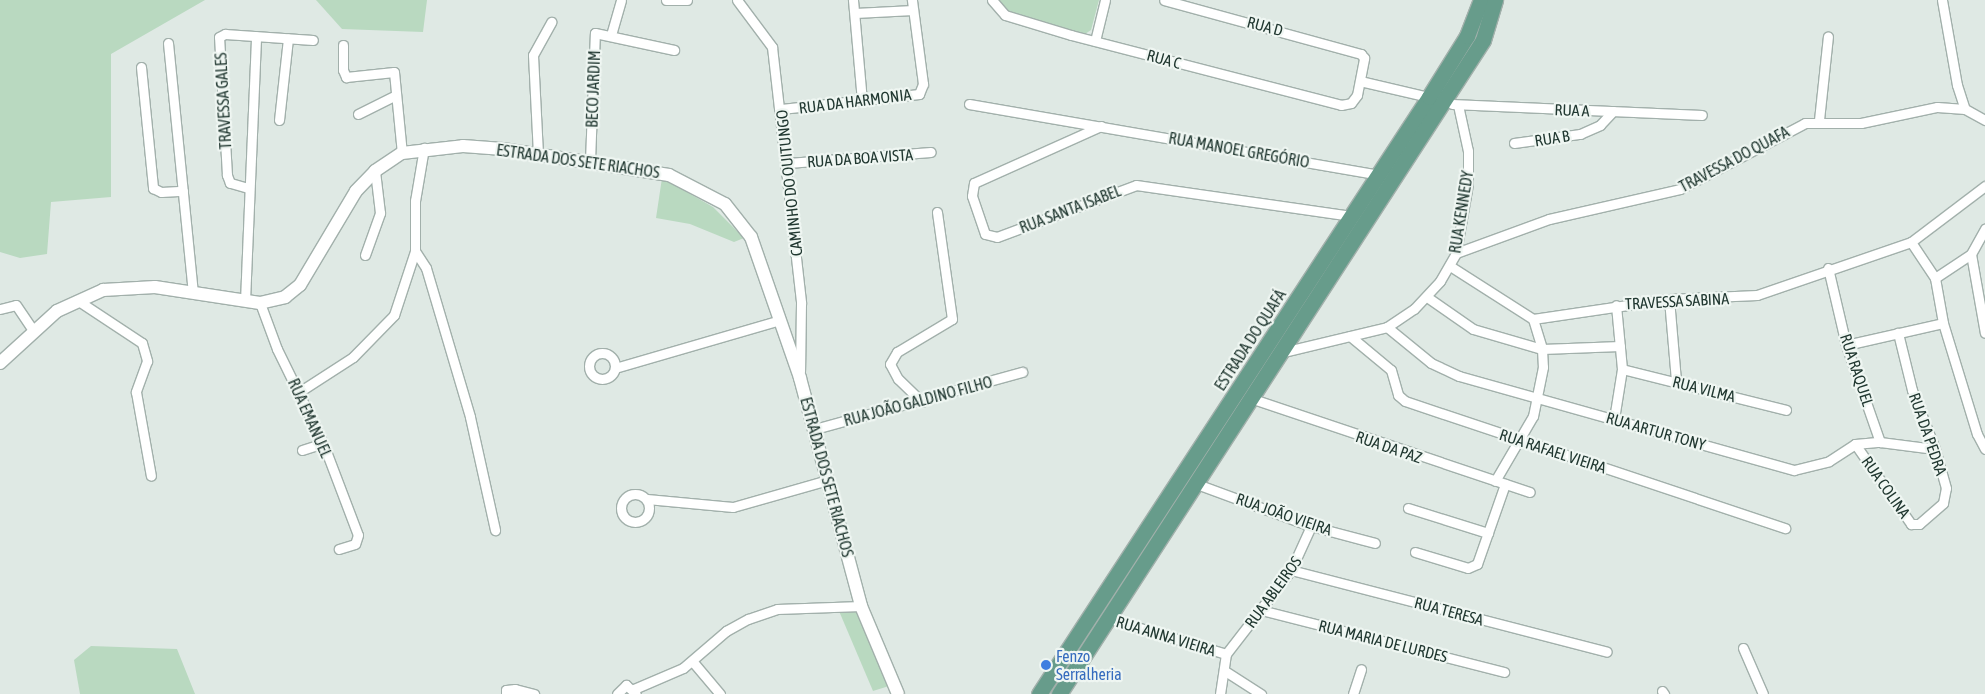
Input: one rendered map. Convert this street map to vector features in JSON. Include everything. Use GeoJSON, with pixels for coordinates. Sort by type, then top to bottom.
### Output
{"type":"FeatureCollection","features":[{"type":"Feature","properties":{"kind":"main road","name":"ESTRADA DO QUAFÁ"},"geometry":{"type":"LineString","coordinates":[[1059,694],[1250,398],[1436,100],[1481,0]]}},
{"type":"Feature","properties":{"kind":"main road","name":"ESTRADA DO QUAFÁ"},"geometry":{"type":"LineString","coordinates":[[1039,694],[1350,216],[1378,175],[1483,40],[1495,0]]}},
{"type":"Feature","properties":{"kind":"street","name":"BECO JARDIM"},"geometry":{"type":"LineString","coordinates":[[611,35],[621,0]]}},
{"type":"Feature","properties":{"kind":"street"},"geometry":{"type":"LineString","coordinates":[[666,0],[686,0]]}},
{"type":"Feature","properties":{"kind":"street","name":"CAMINHO DO OUITUNGO"},"geometry":{"type":"LineString","coordinates":[[737,0],[772,46],[788,163],[801,303],[800,378]]}},
{"type":"Feature","properties":{"kind":"street"},"geometry":{"type":"LineString","coordinates":[[853,0],[862,100]]}},
{"type":"Feature","properties":{"kind":"street"},"geometry":{"type":"LineString","coordinates":[[1095,41],[1105,0]]}},
{"type":"Feature","properties":{"kind":"street","name":"RUA D"},"geometry":{"type":"LineString","coordinates":[[1164,0],[1357,52],[1364,58],[1360,81]]}},
{"type":"Feature","properties":{"kind":"street"},"geometry":{"type":"LineString","coordinates":[[1942,0],[1957,85],[1966,109]]}},
{"type":"Feature","properties":{"kind":"street","name":"RUA C"},"geometry":{"type":"LineString","coordinates":[[992,1],[999,12],[1010,17],[1341,105],[1354,100],[1360,81]]}},
{"type":"Feature","properties":{"kind":"street"},"geometry":{"type":"LineString","coordinates":[[855,13],[913,5]]}},
{"type":"Feature","properties":{"kind":"street","name":"RUA DA HARMONIA"},"geometry":{"type":"LineString","coordinates":[[781,109],[917,95],[923,84],[913,5]]}},
{"type":"Feature","properties":{"kind":"street"},"geometry":{"type":"LineString","coordinates":[[538,154],[533,55],[551,22]]}},
{"type":"Feature","properties":{"kind":"street","name":"BECO JARDIM"},"geometry":{"type":"LineString","coordinates":[[590,161],[595,35],[611,35],[674,50]]}},
{"type":"Feature","properties":{"kind":"street","name":"TRAVESSA GALES"},"geometry":{"type":"LineString","coordinates":[[245,301],[248,188],[256,36]]}},
{"type":"Feature","properties":{"kind":"street","name":"TRAVESSA GALES"},"geometry":{"type":"LineString","coordinates":[[248,188],[230,183],[227,175],[219,37],[256,36],[313,40]]}},
{"type":"Feature","properties":{"kind":"street"},"geometry":{"type":"LineString","coordinates":[[1819,120],[1828,36]]}},
{"type":"Feature","properties":{"kind":"street"},"geometry":{"type":"LineString","coordinates":[[279,120],[288,38]]}},
{"type":"Feature","properties":{"kind":"street"},"geometry":{"type":"LineString","coordinates":[[168,43],[193,292]]}},
{"type":"Feature","properties":{"kind":"street"},"geometry":{"type":"LineString","coordinates":[[344,44],[343,70],[346,78],[389,70],[394,73],[402,153]]}},
{"type":"Feature","properties":{"kind":"street"},"geometry":{"type":"LineString","coordinates":[[140,67],[154,188],[161,192],[183,191]]}},
{"type":"Feature","properties":{"kind":"street","name":"RUA A"},"geometry":{"type":"LineString","coordinates":[[1360,81],[1458,105],[1702,115]]}},
{"type":"Feature","properties":{"kind":"street"},"geometry":{"type":"LineString","coordinates":[[358,114],[396,95]]}},
{"type":"Feature","properties":{"kind":"street","name":"RUA MANOEL GREGÓRIO"},"geometry":{"type":"LineString","coordinates":[[969,104],[1378,175]]}},
{"type":"Feature","properties":{"kind":"street","name":"RUA KENNEDY"},"geometry":{"type":"LineString","coordinates":[[1276,354],[1387,327],[1427,297],[1450,266],[1456,253],[1469,166],[1458,105]]}},
{"type":"Feature","properties":{"kind":"street","name":"TRAVESSA DO QUAFA"},"geometry":{"type":"LineString","coordinates":[[1456,253],[1549,219],[1680,189],[1784,132],[1819,120],[1862,123],[1930,108],[1966,109],[1985,120]]}},
{"type":"Feature","properties":{"kind":"street","name":"RUA B"},"geometry":{"type":"LineString","coordinates":[[1514,143],[1580,134],[1600,125],[1613,111]]}},
{"type":"Feature","properties":{"kind":"street","name":"RUA SANTA ISABEL"},"geometry":{"type":"LineString","coordinates":[[1101,126],[974,183],[972,196],[986,234],[997,238],[1122,188],[1144,184],[1350,216]]}},
{"type":"Feature","properties":{"kind":"street","name":"ESTRADA DOS SETE RIACHOS"},"geometry":{"type":"LineString","coordinates":[[0,363],[33,330],[77,300],[131,286],[193,292],[260,303],[285,297],[300,284],[356,191],[375,171],[402,153],[424,148],[463,146],[590,161],[669,175],[725,204],[751,237],[800,378],[862,606],[898,694]]}},
{"type":"Feature","properties":{"kind":"street"},"geometry":{"type":"LineString","coordinates":[[299,392],[326,377],[376,338],[402,298],[415,250],[415,201],[424,148]]}},
{"type":"Feature","properties":{"kind":"street","name":"RUA DA BOA VISTA"},"geometry":{"type":"LineString","coordinates":[[788,163],[931,152]]}},
{"type":"Feature","properties":{"kind":"street"},"geometry":{"type":"LineString","coordinates":[[365,255],[380,213],[375,171]]}},
{"type":"Feature","properties":{"kind":"street","name":"TRAVESSA SABINA"},"geometry":{"type":"LineString","coordinates":[[1533,319],[1616,305],[1669,299],[1757,295],[1828,268],[1911,242],[1985,186]]}},
{"type":"Feature","properties":{"kind":"street"},"geometry":{"type":"LineString","coordinates":[[922,402],[898,379],[890,364],[897,352],[952,320],[937,212]]}},
{"type":"Feature","properties":{"kind":"street"},"geometry":{"type":"LineString","coordinates":[[1935,278],[1971,254],[1985,229]]}},
{"type":"Feature","properties":{"kind":"street"},"geometry":{"type":"LineString","coordinates":[[1911,242],[1935,278],[1943,323],[1977,434],[1985,449]]}},
{"type":"Feature","properties":{"kind":"street"},"geometry":{"type":"LineString","coordinates":[[415,250],[426,268],[470,417],[495,530]]}},
{"type":"Feature","properties":{"kind":"street"},"geometry":{"type":"LineString","coordinates":[[1971,254],[1985,333]]}},
{"type":"Feature","properties":{"kind":"street"},"geometry":{"type":"LineString","coordinates":[[1450,266],[1533,319],[1542,349],[1544,367],[1537,397],[1519,440],[1496,481]]}},
{"type":"Feature","properties":{"kind":"street","name":"RUA RAQUEL"},"geometry":{"type":"LineString","coordinates":[[1828,268],[1846,345],[1880,442]]}},
{"type":"Feature","properties":{"kind":"street"},"geometry":{"type":"LineString","coordinates":[[1427,297],[1473,328],[1542,349],[1620,346]]}},
{"type":"Feature","properties":{"kind":"street"},"geometry":{"type":"LineString","coordinates":[[1669,299],[1676,381]]}},
{"type":"Feature","properties":{"kind":"street"},"geometry":{"type":"LineString","coordinates":[[77,300],[120,325],[142,343],[147,361],[136,392],[151,476]]}},
{"type":"Feature","properties":{"kind":"street","name":"RUA EMANUEL"},"geometry":{"type":"LineString","coordinates":[[260,303],[323,443],[358,535],[356,544],[339,549]]}},
{"type":"Feature","properties":{"kind":"street"},"geometry":{"type":"LineString","coordinates":[[0,309],[16,305],[33,330]]}},
{"type":"Feature","properties":{"kind":"street"},"geometry":{"type":"LineString","coordinates":[[1614,419],[1622,369],[1616,305]]}},
{"type":"Feature","properties":{"kind":"street"},"geometry":{"type":"LineString","coordinates":[[615,368],[747,332],[780,320]]}},
{"type":"Feature","properties":{"kind":"street"},"geometry":{"type":"LineString","coordinates":[[1846,345],[1943,323]]}},
{"type":"Feature","properties":{"kind":"street","name":"RUA ARTUR TONY"},"geometry":{"type":"LineString","coordinates":[[1387,327],[1443,370],[1794,470],[1829,462],[1855,444]]}},
{"type":"Feature","properties":{"kind":"street","name":"RUA DA PEDRA"},"geometry":{"type":"LineString","coordinates":[[1898,334],[1912,390],[1935,449],[1946,497],[1919,524]]}},
{"type":"Feature","properties":{"kind":"street","name":"RUA RAFAEL VIEIRA"},"geometry":{"type":"LineString","coordinates":[[1350,336],[1391,370],[1401,399],[1785,528]]}},
{"type":"Feature","properties":{"kind":"street","name":"RUA VILMA"},"geometry":{"type":"LineString","coordinates":[[1622,369],[1786,410]]}},
{"type":"Feature","properties":{"kind":"street","name":"RUA JOÃO GALDINO FILHO"},"geometry":{"type":"LineString","coordinates":[[814,429],[922,402],[1022,372]]}},
{"type":"Feature","properties":{"kind":"street","name":"RUA DA PAZ"},"geometry":{"type":"LineString","coordinates":[[1250,398],[1530,492]]}},
{"type":"Feature","properties":{"kind":"street"},"geometry":{"type":"LineString","coordinates":[[1855,444],[1880,442],[1935,449]]}},
{"type":"Feature","properties":{"kind":"street"},"geometry":{"type":"LineString","coordinates":[[302,450],[323,443]]}},
{"type":"Feature","properties":{"kind":"street","name":"RUA COLINA"},"geometry":{"type":"LineString","coordinates":[[1855,444],[1911,524],[1919,524]]}},
{"type":"Feature","properties":{"kind":"street"},"geometry":{"type":"LineString","coordinates":[[647,499],[733,507],[828,480]]}},
{"type":"Feature","properties":{"kind":"street","name":"RUA JOÃO VIEIRA"},"geometry":{"type":"LineString","coordinates":[[1194,483],[1311,526],[1375,543]]}},
{"type":"Feature","properties":{"kind":"street"},"geometry":{"type":"LineString","coordinates":[[1415,552],[1473,567],[1478,564],[1505,484]]}},
{"type":"Feature","properties":{"kind":"street"},"geometry":{"type":"LineString","coordinates":[[1408,508],[1488,533]]}},
{"type":"Feature","properties":{"kind":"street","name":"RUA ABLEIROS"},"geometry":{"type":"LineString","coordinates":[[1226,654],[1262,610],[1291,570],[1311,526]]}},
{"type":"Feature","properties":{"kind":"street","name":"RUA TERESA"},"geometry":{"type":"LineString","coordinates":[[1291,570],[1607,652]]}},
{"type":"Feature","properties":{"kind":"street"},"geometry":{"type":"LineString","coordinates":[[617,694],[622,686],[635,692],[693,662],[726,631],[778,609],[862,606]]}},
{"type":"Feature","properties":{"kind":"street","name":"RUA MARIA DE LURDES"},"geometry":{"type":"LineString","coordinates":[[1262,610],[1504,672]]}},
{"type":"Feature","properties":{"kind":"street","name":"RUA ANNA VIEIRA"},"geometry":{"type":"LineString","coordinates":[[1107,618],[1226,654]]}},
{"type":"Feature","properties":{"kind":"street"},"geometry":{"type":"LineString","coordinates":[[1743,648],[1763,694]]}},
{"type":"Feature","properties":{"kind":"street"},"geometry":{"type":"LineString","coordinates":[[1220,694],[1225,671],[1226,654]]}},
{"type":"Feature","properties":{"kind":"street"},"geometry":{"type":"LineString","coordinates":[[693,662],[720,694]]}},
{"type":"Feature","properties":{"kind":"street"},"geometry":{"type":"LineString","coordinates":[[1353,694],[1361,669]]}},
{"type":"Feature","properties":{"kind":"street"},"geometry":{"type":"LineString","coordinates":[[1225,671],[1261,694]]}},
{"type":"Feature","properties":{"kind":"street"},"geometry":{"type":"LineString","coordinates":[[506,692],[534,694]]}},
{"type":"Feature","properties":{"kind":"green space"},"geometry":{"type":"Polygon","coordinates":[[[0,0],[205,0],[111,54],[111,197],[51,202],[47,254],[20,258],[0,252],[0,0]]]}},
{"type":"Feature","properties":{"kind":"green space"},"geometry":{"type":"Polygon","coordinates":[[[316,0],[427,0],[423,32],[342,29],[316,0]]]}},
{"type":"Feature","properties":{"kind":"green space"},"geometry":{"type":"Polygon","coordinates":[[[995,0],[1099,0],[1091,30],[1085,34],[1010,14],[995,0]]]}},
{"type":"Feature","properties":{"kind":"green space"},"geometry":{"type":"Polygon","coordinates":[[[662,178],[713,207],[744,238],[734,242],[690,224],[656,218],[662,178]]]}},
{"type":"Feature","properties":{"kind":"green space"},"geometry":{"type":"Polygon","coordinates":[[[860,610],[889,686],[873,691],[839,611],[860,610]]]}},
{"type":"Feature","properties":{"kind":"green space"},"geometry":{"type":"Polygon","coordinates":[[[91,646],[177,649],[195,694],[80,694],[74,660],[91,646]]]}},
{"type":"Feature","properties":{"kind":"place","name":"Fenzo Serralheria"},"geometry":{"type":"Point","coordinates":[1046,665]}}]}
